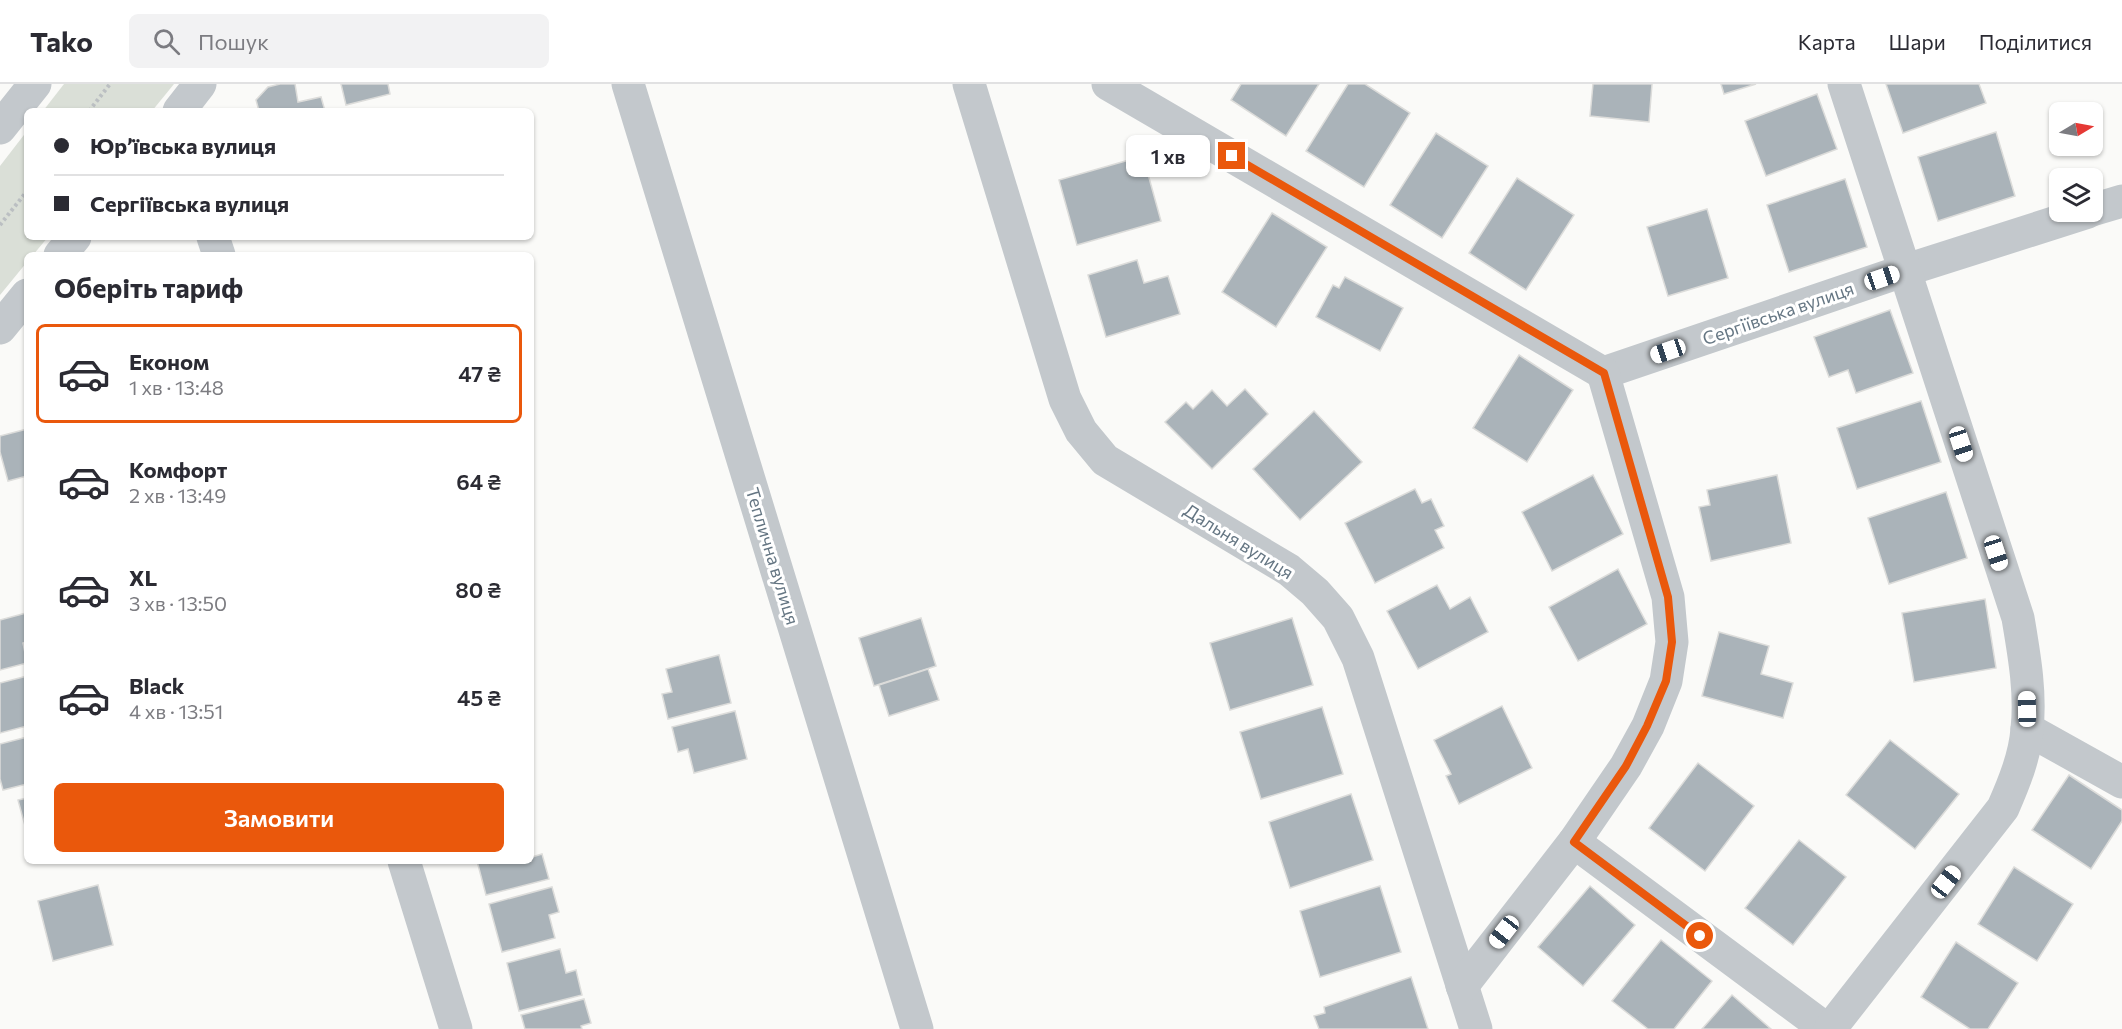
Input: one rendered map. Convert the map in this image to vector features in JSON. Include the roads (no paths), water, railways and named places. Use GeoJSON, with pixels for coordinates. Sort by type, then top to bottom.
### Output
{"type":"FeatureCollection","features":[{"type":"Feature","properties":{"kind":"street"},"geometry":{"type":"LineString","coordinates":[[0,128],[35,84]]}},
{"type":"Feature","properties":{"kind":"street"},"geometry":{"type":"LineString","coordinates":[[182,108],[200,84]]}},
{"type":"Feature","properties":{"kind":"street","name":"Теплична вулиця"},"geometry":{"type":"LineString","coordinates":[[628,84],[917,1029]]}},
{"type":"Feature","properties":{"kind":"street","name":"Дальня вулиця"},"geometry":{"type":"LineString","coordinates":[[969,84],[1065,399],[1081,431],[1105,460],[1289,570],[1315,592],[1338,618],[1358,658],[1476,1029]]}},
{"type":"Feature","properties":{"kind":"street"},"geometry":{"type":"LineString","coordinates":[[1108,84],[1604,373],[1668,597],[1672,642],[1666,681],[1647,726],[1626,766],[1574,842],[1462,986]]}},
{"type":"Feature","properties":{"kind":"street"},"geometry":{"type":"LineString","coordinates":[[1574,842],[1828,1029],[2003,808],[2018,772],[2027,729],[2026,670],[2018,618],[1903,271],[1844,84]]}},
{"type":"Feature","properties":{"kind":"street","name":"Сергіївська вулиця"},"geometry":{"type":"LineString","coordinates":[[2103,207],[2122,201]]}},
{"type":"Feature","properties":{"kind":"street","name":"Сергіївська вулиця"},"geometry":{"type":"LineString","coordinates":[[1604,373],[1903,271],[2056,222]]}},
{"type":"Feature","properties":{"kind":"street"},"geometry":{"type":"LineString","coordinates":[[62,252],[72,240]]}},
{"type":"Feature","properties":{"kind":"street"},"geometry":{"type":"LineString","coordinates":[[0,328],[24,299]]}},
{"type":"Feature","properties":{"kind":"street"},"geometry":{"type":"LineString","coordinates":[[2027,729],[2122,782]]}},
{"type":"Feature","properties":{"kind":"street"},"geometry":{"type":"LineString","coordinates":[[405,864],[456,1029]]}}]}
